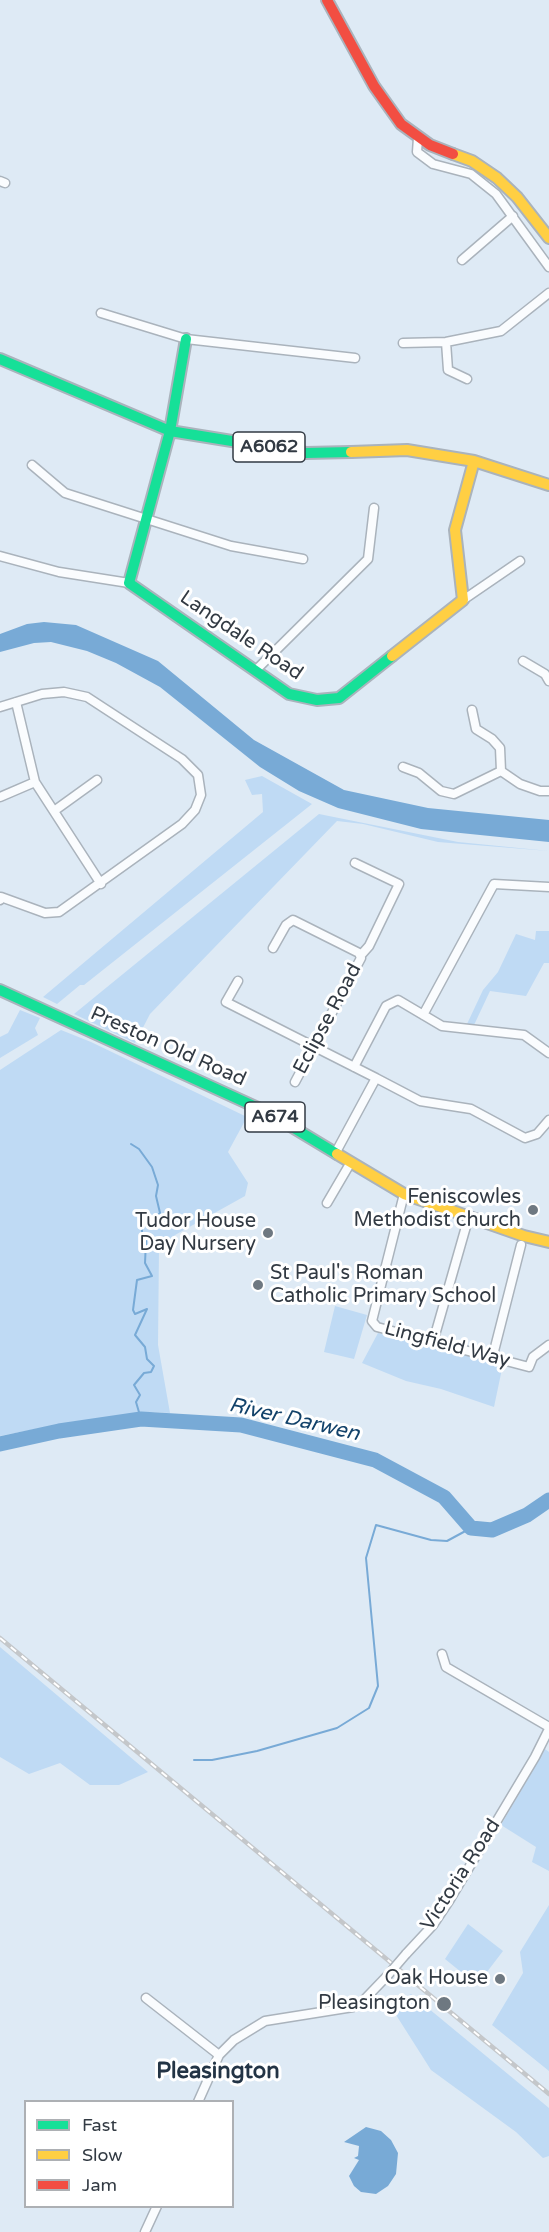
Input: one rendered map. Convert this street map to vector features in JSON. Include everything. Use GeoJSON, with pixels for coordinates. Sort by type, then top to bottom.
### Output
{"type":"FeatureCollection","features":[{"type":"Feature","properties":{"kind":"main road"},"geometry":{"type":"LineString","coordinates":[[327,0],[374,86],[401,124],[418,138],[472,161],[497,178],[517,197],[549,238]]}},
{"type":"Feature","properties":{"kind":"main road"},"geometry":{"type":"LineString","coordinates":[[129,583],[170,431],[186,339]]}},
{"type":"Feature","properties":{"kind":"main road","name":"A6062"},"geometry":{"type":"LineString","coordinates":[[0,359],[170,431],[306,453],[407,450],[474,461],[549,485]]}},
{"type":"Feature","properties":{"kind":"main road"},"geometry":{"type":"LineString","coordinates":[[463,600],[455,530],[474,461]]}},
{"type":"Feature","properties":{"kind":"main road","name":"Langdale Road"},"geometry":{"type":"LineString","coordinates":[[129,583],[289,694],[317,700],[339,698],[463,600]]}},
{"type":"Feature","properties":{"kind":"main road","name":"Preston Old Road"},"geometry":{"type":"LineString","coordinates":[[0,990],[269,1113],[404,1194],[524,1236],[549,1242]]}},
{"type":"Feature","properties":{"kind":"street"},"geometry":{"type":"LineString","coordinates":[[418,138],[417,152],[433,164],[471,174],[496,194],[549,267]]}},
{"type":"Feature","properties":{"kind":"street"},"geometry":{"type":"LineString","coordinates":[[462,260],[513,216]]}},
{"type":"Feature","properties":{"kind":"street"},"geometry":{"type":"LineString","coordinates":[[402,343],[446,342],[501,331],[549,293]]}},
{"type":"Feature","properties":{"kind":"street"},"geometry":{"type":"LineString","coordinates":[[101,313],[186,339],[355,358]]}},
{"type":"Feature","properties":{"kind":"street"},"geometry":{"type":"LineString","coordinates":[[446,342],[448,370],[467,379]]}},
{"type":"Feature","properties":{"kind":"street"},"geometry":{"type":"LineString","coordinates":[[32,465],[65,493],[231,546],[303,559]]}},
{"type":"Feature","properties":{"kind":"street"},"geometry":{"type":"LineString","coordinates":[[256,670],[368,559],[374,508]]}},
{"type":"Feature","properties":{"kind":"street"},"geometry":{"type":"LineString","coordinates":[[0,556],[59,572],[129,583]]}},
{"type":"Feature","properties":{"kind":"street","name":"Langdale Road"},"geometry":{"type":"LineString","coordinates":[[463,600],[520,561]]}},
{"type":"Feature","properties":{"kind":"street"},"geometry":{"type":"LineString","coordinates":[[523,661],[545,674],[549,681]]}},
{"type":"Feature","properties":{"kind":"street"},"geometry":{"type":"LineString","coordinates":[[0,707],[64,692],[87,697],[182,759],[198,775],[201,795],[195,810],[182,824],[59,912],[45,913],[0,898]]}},
{"type":"Feature","properties":{"kind":"street"},"geometry":{"type":"LineString","coordinates":[[16,702],[35,782],[101,884]]}},
{"type":"Feature","properties":{"kind":"street"},"geometry":{"type":"LineString","coordinates":[[472,710],[476,729],[492,739],[500,748],[501,771]]}},
{"type":"Feature","properties":{"kind":"street"},"geometry":{"type":"LineString","coordinates":[[403,767],[419,773],[441,791],[454,794],[501,771]]}},
{"type":"Feature","properties":{"kind":"street"},"geometry":{"type":"LineString","coordinates":[[501,771],[520,784],[540,791],[549,790]]}},
{"type":"Feature","properties":{"kind":"street"},"geometry":{"type":"LineString","coordinates":[[54,811],[97,780]]}},
{"type":"Feature","properties":{"kind":"street"},"geometry":{"type":"LineString","coordinates":[[0,797],[35,782]]}},
{"type":"Feature","properties":{"kind":"street","name":"Eclipse Road"},"geometry":{"type":"LineString","coordinates":[[295,1082],[360,961],[361,955],[369,946],[399,884],[355,863]]}},
{"type":"Feature","properties":{"kind":"street"},"geometry":{"type":"LineString","coordinates":[[423,1015],[494,884],[549,887]]}},
{"type":"Feature","properties":{"kind":"street","name":"Eclipse Road"},"geometry":{"type":"LineString","coordinates":[[273,948],[286,925],[293,920],[361,955]]}},
{"type":"Feature","properties":{"kind":"street"},"geometry":{"type":"LineString","coordinates":[[238,981],[226,1002],[420,1101],[471,1109],[516,1136],[525,1138],[537,1134],[549,1120]]}},
{"type":"Feature","properties":{"kind":"street"},"geometry":{"type":"LineString","coordinates":[[354,1067],[386,1006],[399,1000],[442,1026],[524,1035],[549,1053]]}},
{"type":"Feature","properties":{"kind":"street"},"geometry":{"type":"LineString","coordinates":[[336,1152],[376,1078]]}},
{"type":"Feature","properties":{"kind":"street"},"geometry":{"type":"LineString","coordinates":[[327,1203],[351,1162]]}},
{"type":"Feature","properties":{"kind":"street","name":"Lingfield Way"},"geometry":{"type":"LineString","coordinates":[[404,1194],[372,1322],[376,1327],[529,1367],[533,1357],[549,1345]]}},
{"type":"Feature","properties":{"kind":"street"},"geometry":{"type":"LineString","coordinates":[[433,1342],[469,1216]]}},
{"type":"Feature","properties":{"kind":"street"},"geometry":{"type":"LineString","coordinates":[[492,1359],[521,1245]]}},
{"type":"Feature","properties":{"kind":"street"},"geometry":{"type":"LineString","coordinates":[[442,1653],[446,1667],[549,1728]]}},
{"type":"Feature","properties":{"kind":"street","name":"Victoria Road"},"geometry":{"type":"LineString","coordinates":[[199,2100],[219,2055],[234,2040],[265,2021],[353,2007],[362,2002],[388,1975],[445,1907],[524,1776],[549,1728]]}},
{"type":"Feature","properties":{"kind":"street"},"geometry":{"type":"LineString","coordinates":[[146,1998],[219,2055]]}},
{"type":"Feature","properties":{"kind":"street"},"geometry":{"type":"LineString","coordinates":[[146,2232],[156,2208]]}},
{"type":"Feature","properties":{"kind":"shaded area"},"geometry":{"type":"Polygon","coordinates":[[[262,776],[312,804],[84,985],[80,985],[57,1004],[43,997],[263,812],[262,794],[252,795],[245,780],[262,776]]]}},
{"type":"Feature","properties":{"kind":"shaded area"},"geometry":{"type":"Polygon","coordinates":[[[319,814],[458,842],[549,851],[438,842],[363,824],[337,821],[150,1014],[135,1043],[74,1014],[319,814]]]}},
{"type":"Feature","properties":{"kind":"shaded area"},"geometry":{"type":"Polygon","coordinates":[[[536,931],[549,931],[549,963],[544,963],[526,996],[490,991],[474,1025],[467,1024],[483,990],[498,972],[516,934],[535,940],[536,931]]]}},
{"type":"Feature","properties":{"kind":"shaded area"},"geometry":{"type":"Polygon","coordinates":[[[20,1010],[40,1018],[35,1028],[38,1035],[0,1058],[0,1037],[8,1033],[20,1010]]]}},
{"type":"Feature","properties":{"kind":"shaded area"},"geometry":{"type":"Polygon","coordinates":[[[61,1030],[91,1042],[247,1117],[228,1152],[248,1183],[245,1196],[175,1235],[159,1248],[158,1345],[170,1413],[150,1412],[71,1422],[0,1436],[0,1070],[61,1030]]]}},
{"type":"Feature","properties":{"kind":"shaded area"},"geometry":{"type":"Polygon","coordinates":[[[335,1306],[367,1315],[354,1359],[324,1352],[335,1306]]]}},
{"type":"Feature","properties":{"kind":"shaded area"},"geometry":{"type":"Polygon","coordinates":[[[378,1333],[503,1364],[494,1407],[441,1389],[406,1381],[362,1363],[378,1333]]]}},
{"type":"Feature","properties":{"kind":"shaded area"},"geometry":{"type":"Polygon","coordinates":[[[0,1647],[148,1772],[119,1785],[90,1785],[60,1763],[29,1774],[0,1757],[0,1647]]]}},
{"type":"Feature","properties":{"kind":"shaded area"},"geometry":{"type":"Polygon","coordinates":[[[545,1749],[549,1752],[549,1871],[532,1862],[536,1847],[501,1825],[545,1749]]]}},
{"type":"Feature","properties":{"kind":"shaded area"},"geometry":{"type":"Polygon","coordinates":[[[549,1905],[549,2071],[492,2025],[523,1973],[520,1952],[549,1905]]]}},
{"type":"Feature","properties":{"kind":"shaded area"},"geometry":{"type":"Polygon","coordinates":[[[468,1924],[503,1951],[477,1985],[445,1959],[468,1924]]]}},
{"type":"Feature","properties":{"kind":"shaded area"},"geometry":{"type":"Polygon","coordinates":[[[411,1994],[549,2108],[549,2156],[543,2158],[516,2132],[431,2070],[391,2007],[411,1994]]]}},
{"type":"Feature","properties":{"kind":"water"},"geometry":{"type":"Polygon","coordinates":[[[44,622],[76,625],[158,661],[254,740],[344,790],[428,808],[549,820],[549,842],[421,829],[338,808],[299,791],[260,767],[160,687],[116,663],[87,651],[51,642],[34,643],[0,652],[0,634],[27,624],[44,622]]]}},
{"type":"Feature","properties":{"kind":"water"},"geometry":{"type":"Polygon","coordinates":[[[366,2127],[381,2131],[391,2140],[398,2153],[396,2174],[388,2186],[376,2194],[361,2192],[354,2186],[349,2176],[359,2160],[354,2158],[358,2156],[359,2146],[344,2142],[366,2127]]]}},
{"type":"Feature","properties":{"kind":"waterway"},"geometry":{"type":"LineString","coordinates":[[131,1144],[139,1149],[152,1167],[158,1185],[156,1196],[160,1213],[142,1227],[142,1236],[146,1241],[145,1263],[152,1276],[137,1280],[133,1310],[135,1314],[147,1309],[135,1335],[145,1347],[147,1359],[154,1366],[151,1372],[144,1373],[134,1385],[140,1395],[136,1402],[141,1419]]}},
{"type":"Feature","properties":{"kind":"waterway","name":"River Darwen"},"geometry":{"type":"LineString","coordinates":[[0,1444],[59,1431],[141,1419],[241,1425],[375,1460],[444,1497],[471,1528],[492,1530],[527,1515],[549,1500]]}},
{"type":"Feature","properties":{"kind":"waterway"},"geometry":{"type":"LineString","coordinates":[[194,1760],[212,1760],[257,1751],[337,1728],[369,1708],[378,1686],[366,1558],[376,1525],[431,1540],[447,1541],[471,1528]]}},
{"type":"Feature","properties":{"kind":"railway"},"geometry":{"type":"LineString","coordinates":[[0,1638],[549,2094]]}},
{"type":"Feature","properties":{"kind":"traffic: fast"},"geometry":{"type":"LineString","coordinates":[[186,339],[170,431],[129,583],[289,694],[317,700],[339,698],[392,656]]}},
{"type":"Feature","properties":{"kind":"traffic: fast"},"geometry":{"type":"LineString","coordinates":[[0,359],[170,431],[306,453],[351,452]]}},
{"type":"Feature","properties":{"kind":"traffic: fast"},"geometry":{"type":"LineString","coordinates":[[0,990],[269,1113],[337,1154]]}},
{"type":"Feature","properties":{"kind":"traffic: slow"},"geometry":{"type":"LineString","coordinates":[[453,154],[472,161],[497,178],[517,197],[549,238]]}},
{"type":"Feature","properties":{"kind":"traffic: slow"},"geometry":{"type":"LineString","coordinates":[[351,452],[407,450],[474,461],[549,485]]}},
{"type":"Feature","properties":{"kind":"traffic: slow"},"geometry":{"type":"LineString","coordinates":[[392,656],[463,600],[455,530],[474,461]]}},
{"type":"Feature","properties":{"kind":"traffic: slow"},"geometry":{"type":"LineString","coordinates":[[337,1154],[404,1194],[524,1236],[549,1242]]}},
{"type":"Feature","properties":{"kind":"traffic: jam"},"geometry":{"type":"LineString","coordinates":[[327,0],[374,86],[401,124],[430,145],[453,154]]}},
{"type":"Feature","properties":{"kind":"place","name":"Feniscowles Methodist church"},"geometry":{"type":"Point","coordinates":[533,1210]}},
{"type":"Feature","properties":{"kind":"place","name":"Tudor House Day Nursery"},"geometry":{"type":"Point","coordinates":[268,1233]}},
{"type":"Feature","properties":{"kind":"place","name":"St Paul's Roman Catholic Primary School"},"geometry":{"type":"Point","coordinates":[258,1285]}},
{"type":"Feature","properties":{"kind":"place","name":"Oak House"},"geometry":{"type":"Point","coordinates":[500,1979]}},
{"type":"Feature","properties":{"kind":"place","name":"Pleasington"},"geometry":{"type":"Point","coordinates":[444,2004]}},
{"type":"Feature","properties":{"kind":"district","name":"Pleasington"},"geometry":{"type":"Point","coordinates":[218,2072]}}]}
